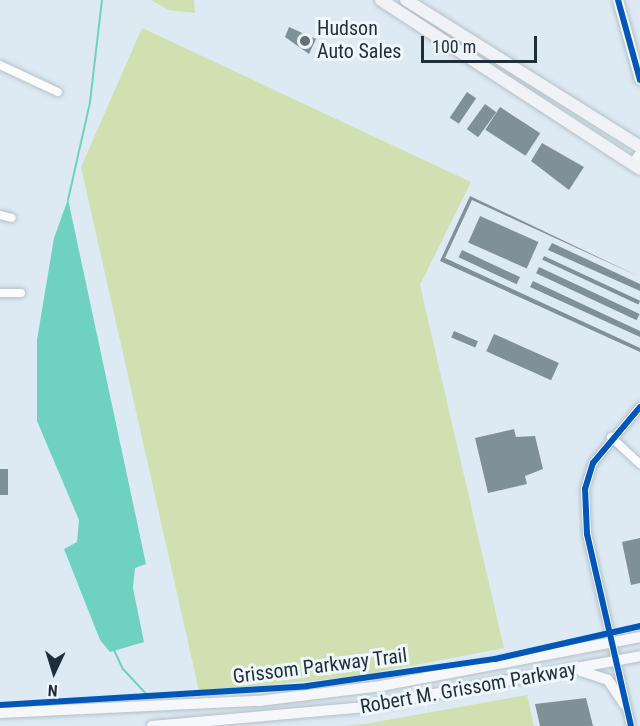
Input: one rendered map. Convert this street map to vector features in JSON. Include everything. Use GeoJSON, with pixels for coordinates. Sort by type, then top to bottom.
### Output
{"type":"FeatureCollection","features":[{"type":"Feature","properties":{"kind":"main road"},"geometry":{"type":"LineString","coordinates":[[381,0],[407,4],[640,147]]}},
{"type":"Feature","properties":{"kind":"main road"},"geometry":{"type":"LineString","coordinates":[[618,0],[640,80]]}},
{"type":"Feature","properties":{"kind":"main road"},"geometry":{"type":"LineString","coordinates":[[407,4],[638,162]]}},
{"type":"Feature","properties":{"kind":"main road","name":"Robert M. Grissom Parkway"},"geometry":{"type":"LineString","coordinates":[[0,713],[260,701],[381,686],[640,637]]}},
{"type":"Feature","properties":{"kind":"main road","name":"Robert M. Grissom Parkway"},"geometry":{"type":"LineString","coordinates":[[152,726],[363,707],[575,670],[640,656]]}},
{"type":"Feature","properties":{"kind":"main road"},"geometry":{"type":"LineString","coordinates":[[575,670],[608,680],[624,704]]}},
{"type":"Feature","properties":{"kind":"street"},"geometry":{"type":"LineString","coordinates":[[0,65],[58,92]]}},
{"type":"Feature","properties":{"kind":"street"},"geometry":{"type":"LineString","coordinates":[[0,215],[12,218]]}},
{"type":"Feature","properties":{"kind":"street"},"geometry":{"type":"LineString","coordinates":[[0,293],[21,293]]}},
{"type":"Feature","properties":{"kind":"street"},"geometry":{"type":"LineString","coordinates":[[632,726],[614,662],[587,534],[585,489],[593,463],[611,437],[640,407]]}},
{"type":"Feature","properties":{"kind":"street"},"geometry":{"type":"LineString","coordinates":[[611,437],[640,464]]}},
{"type":"Feature","properties":{"kind":"shaded area"},"geometry":{"type":"Polygon","coordinates":[[[151,0],[194,0],[195,13],[169,10],[151,0]]]}},
{"type":"Feature","properties":{"kind":"shaded area"},"geometry":{"type":"Polygon","coordinates":[[[142,28],[471,182],[420,285],[504,648],[353,677],[199,691],[81,167],[142,28]]]}},
{"type":"Feature","properties":{"kind":"shaded area"},"geometry":{"type":"Polygon","coordinates":[[[68,199],[146,564],[135,568],[133,588],[144,642],[110,652],[100,640],[64,549],[77,542],[79,520],[37,421],[37,340],[54,238],[68,199]]]}},
{"type":"Feature","properties":{"kind":"shaded area"},"geometry":{"type":"Polygon","coordinates":[[[527,695],[534,726],[343,726],[365,724],[527,695]]]}},
{"type":"Feature","properties":{"kind":"building","name":"Hudson Auto Sales"},"geometry":{"type":"Polygon","coordinates":[[[289,27],[316,39],[309,54],[285,37],[289,27]]]}},
{"type":"Feature","properties":{"kind":"building"},"geometry":{"type":"Polygon","coordinates":[[[467,92],[476,98],[459,124],[450,118],[467,92]]]}},
{"type":"Feature","properties":{"kind":"building"},"geometry":{"type":"Polygon","coordinates":[[[485,104],[496,112],[478,137],[467,129],[485,104]]]}},
{"type":"Feature","properties":{"kind":"building"},"geometry":{"type":"Polygon","coordinates":[[[500,107],[540,133],[526,156],[485,130],[500,107]]]}},
{"type":"Feature","properties":{"kind":"building"},"geometry":{"type":"Polygon","coordinates":[[[542,143],[584,167],[569,190],[531,161],[542,143]]]}},
{"type":"Feature","properties":{"kind":"building"},"geometry":{"type":"Polygon","coordinates":[[[470,196],[640,277],[472,200],[445,258],[640,348],[640,352],[440,261],[470,196]]]}},
{"type":"Feature","properties":{"kind":"building"},"geometry":{"type":"Polygon","coordinates":[[[480,216],[538,242],[527,269],[468,242],[480,216]]]}},
{"type":"Feature","properties":{"kind":"building"},"geometry":{"type":"Polygon","coordinates":[[[552,243],[640,284],[640,291],[548,250],[552,243]]]}},
{"type":"Feature","properties":{"kind":"building"},"geometry":{"type":"Polygon","coordinates":[[[462,250],[520,277],[517,284],[459,257],[462,250]]]}},
{"type":"Feature","properties":{"kind":"building"},"geometry":{"type":"Polygon","coordinates":[[[544,256],[640,301],[638,304],[542,260],[544,256]]]}},
{"type":"Feature","properties":{"kind":"building"},"geometry":{"type":"Polygon","coordinates":[[[539,267],[640,314],[637,320],[536,273],[539,267]]]}},
{"type":"Feature","properties":{"kind":"building"},"geometry":{"type":"Polygon","coordinates":[[[533,281],[640,331],[640,337],[530,287],[533,281]]]}},
{"type":"Feature","properties":{"kind":"building"},"geometry":{"type":"Polygon","coordinates":[[[454,331],[478,341],[475,348],[451,337],[454,331]]]}},
{"type":"Feature","properties":{"kind":"building"},"geometry":{"type":"Polygon","coordinates":[[[494,334],[559,363],[551,380],[486,351],[494,334]]]}},
{"type":"Feature","properties":{"kind":"building"},"geometry":{"type":"Polygon","coordinates":[[[514,429],[516,437],[535,436],[543,469],[525,476],[527,484],[488,493],[475,438],[514,429]]]}},
{"type":"Feature","properties":{"kind":"building"},"geometry":{"type":"Polygon","coordinates":[[[0,469],[8,469],[8,495],[0,495],[0,469]]]}},
{"type":"Feature","properties":{"kind":"building"},"geometry":{"type":"Polygon","coordinates":[[[640,538],[640,583],[631,585],[622,542],[640,538]]]}},
{"type":"Feature","properties":{"kind":"building"},"geometry":{"type":"Polygon","coordinates":[[[586,698],[593,726],[540,726],[535,704],[586,698]]]}},
{"type":"Feature","properties":{"kind":"waterway"},"geometry":{"type":"LineString","coordinates":[[68,200],[90,102],[102,0]]}},
{"type":"Feature","properties":{"kind":"waterway"},"geometry":{"type":"LineString","coordinates":[[114,650],[123,669],[147,695]]}},
{"type":"Feature","properties":{"kind":"cycle path"},"geometry":{"type":"LineString","coordinates":[[618,0],[640,80]]}},
{"type":"Feature","properties":{"kind":"cycle path"},"geometry":{"type":"LineString","coordinates":[[631,726],[587,534],[585,489],[593,463],[640,407]]}},
{"type":"Feature","properties":{"kind":"cycle path","name":"Grissom Parkway Trail"},"geometry":{"type":"LineString","coordinates":[[0,705],[307,686],[495,659],[640,626]]}},
{"type":"Feature","properties":{"kind":"place","name":"Hudson Auto Sales"},"geometry":{"type":"Point","coordinates":[305,41]}}]}
